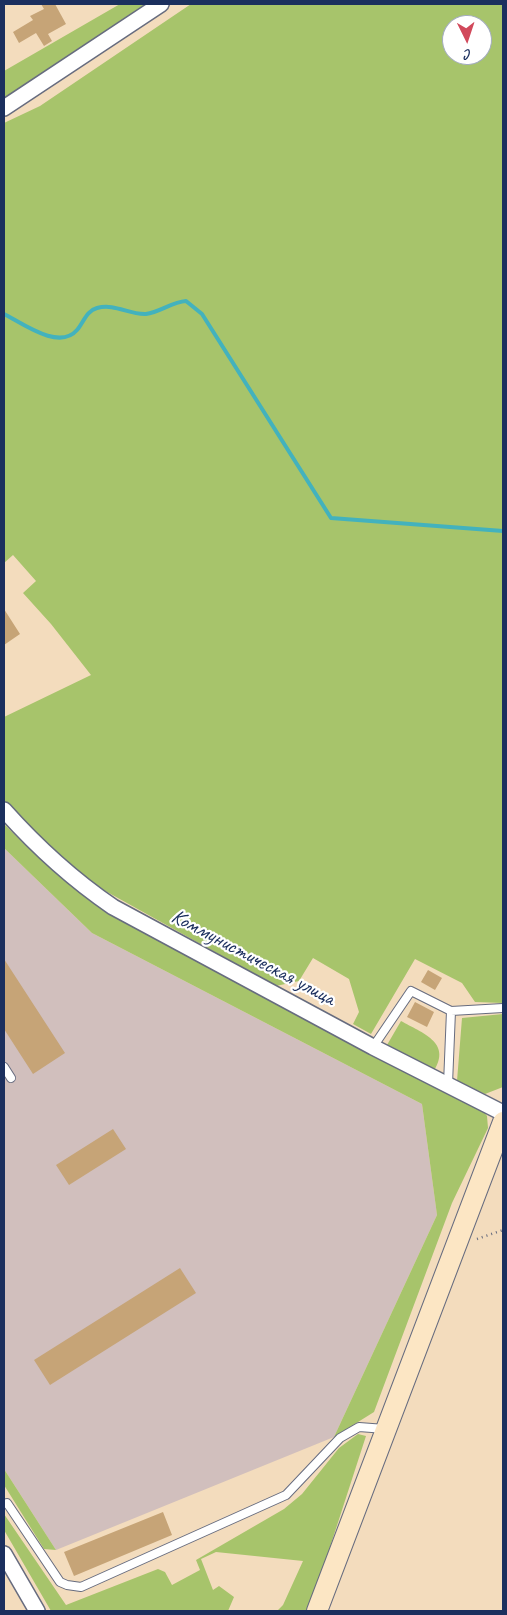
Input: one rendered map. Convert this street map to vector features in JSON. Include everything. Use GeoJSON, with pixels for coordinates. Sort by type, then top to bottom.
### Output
{"type":"FeatureCollection","features":[{"type":"Feature","properties":{"kind":"street"},"geometry":{"type":"LineString","coordinates":[[4,108],[161,4]]}},
{"type":"Feature","properties":{"kind":"street","name":"Коммунистическая улица"},"geometry":{"type":"LineString","coordinates":[[4,810],[49,858],[113,907],[373,1047],[503,1113]]}},
{"type":"Feature","properties":{"kind":"street"},"geometry":{"type":"LineString","coordinates":[[317,1611],[503,1122]]}},
{"type":"Feature","properties":{"kind":"street"},"geometry":{"type":"LineString","coordinates":[[4,1554],[37,1611]]}},
{"type":"Feature","properties":{"kind":"lane"},"geometry":{"type":"LineString","coordinates":[[373,1047],[411,991],[451,1011],[503,1008]]}},
{"type":"Feature","properties":{"kind":"lane"},"geometry":{"type":"LineString","coordinates":[[448,1084],[451,1011]]}},
{"type":"Feature","properties":{"kind":"lane"},"geometry":{"type":"LineString","coordinates":[[4,1067],[11,1078]]}},
{"type":"Feature","properties":{"kind":"lane"},"geometry":{"type":"LineString","coordinates":[[4,1504],[7,1503],[60,1582],[81,1587],[286,1495],[340,1438],[358,1427],[385,1429]]}},
{"type":"Feature","properties":{"kind":"path"},"geometry":{"type":"LineString","coordinates":[[475,1240],[503,1230]]}},
{"type":"Feature","properties":{"kind":"shaded area"},"geometry":{"type":"Polygon","coordinates":[[[4,848],[92,933],[422,1104],[437,1215],[334,1437],[56,1550],[4,1469],[4,848]]]}},
{"type":"Feature","properties":{"kind":"green space"},"geometry":{"type":"Polygon","coordinates":[[[120,4],[156,4],[4,99],[4,71],[120,4]]]}},
{"type":"Feature","properties":{"kind":"green space"},"geometry":{"type":"Polygon","coordinates":[[[191,4],[503,4],[503,1003],[475,1002],[462,983],[415,959],[371,1034],[353,1024],[359,1012],[349,979],[313,958],[299,981],[276,986],[100,888],[71,866],[4,801],[4,717],[91,675],[51,624],[23,593],[36,581],[13,555],[4,563],[4,123],[40,106],[191,4]]]}},
{"type":"Feature","properties":{"kind":"green space"},"geometry":{"type":"Polygon","coordinates":[[[4,824],[75,889],[101,908],[481,1108],[487,1116],[488,1128],[452,1203],[374,1412],[334,1437],[437,1215],[422,1104],[92,933],[4,848],[4,824]]]}},
{"type":"Feature","properties":{"kind":"green space"},"geometry":{"type":"Polygon","coordinates":[[[503,1014],[503,1087],[485,1094],[457,1081],[462,1018],[503,1014]]]}},
{"type":"Feature","properties":{"kind":"green space"},"geometry":{"type":"Polygon","coordinates":[[[401,1021],[425,1034],[437,1046],[439,1061],[434,1071],[387,1045],[401,1021]]]}},
{"type":"Feature","properties":{"kind":"green space"},"geometry":{"type":"Polygon","coordinates":[[[358,1434],[366,1436],[318,1584],[306,1611],[277,1611],[283,1605],[303,1561],[216,1552],[201,1559],[213,1590],[219,1586],[234,1597],[228,1611],[51,1611],[4,1530],[4,1514],[66,1605],[158,1569],[165,1572],[172,1585],[200,1570],[196,1560],[284,1509],[302,1494],[339,1448],[358,1434]]]}},
{"type":"Feature","properties":{"kind":"green space"},"geometry":{"type":"Polygon","coordinates":[[[4,1469],[56,1550],[44,1549],[4,1485],[4,1469]]]}},
{"type":"Feature","properties":{"kind":"building"},"geometry":{"type":"Polygon","coordinates":[[[41,4],[55,4],[66,24],[48,34],[52,41],[44,46],[36,33],[19,43],[13,32],[33,20],[30,16],[44,9],[41,4]]]}},
{"type":"Feature","properties":{"kind":"building"},"geometry":{"type":"Polygon","coordinates":[[[4,609],[20,634],[4,645],[4,609]]]}},
{"type":"Feature","properties":{"kind":"building"},"geometry":{"type":"Polygon","coordinates":[[[4,959],[65,1053],[33,1074],[4,1029],[4,959]]]}},
{"type":"Feature","properties":{"kind":"building"},"geometry":{"type":"Polygon","coordinates":[[[428,970],[442,978],[435,990],[421,982],[428,970]]]}},
{"type":"Feature","properties":{"kind":"building"},"geometry":{"type":"Polygon","coordinates":[[[415,1002],[434,1012],[427,1027],[407,1017],[415,1002]]]}},
{"type":"Feature","properties":{"kind":"building"},"geometry":{"type":"Polygon","coordinates":[[[113,1129],[126,1149],[69,1185],[56,1165],[113,1129]]]}},
{"type":"Feature","properties":{"kind":"building"},"geometry":{"type":"Polygon","coordinates":[[[180,1268],[196,1293],[50,1385],[34,1360],[180,1268]]]}},
{"type":"Feature","properties":{"kind":"building"},"geometry":{"type":"Polygon","coordinates":[[[163,1512],[172,1535],[74,1576],[64,1552],[163,1512]]]}},
{"type":"Feature","properties":{"kind":"waterway"},"geometry":{"type":"LineString","coordinates":[[4,314],[30,329],[51,337],[61,338],[69,336],[77,330],[93,309],[110,307],[146,314],[186,301],[202,314],[331,518],[503,531]]}}]}
